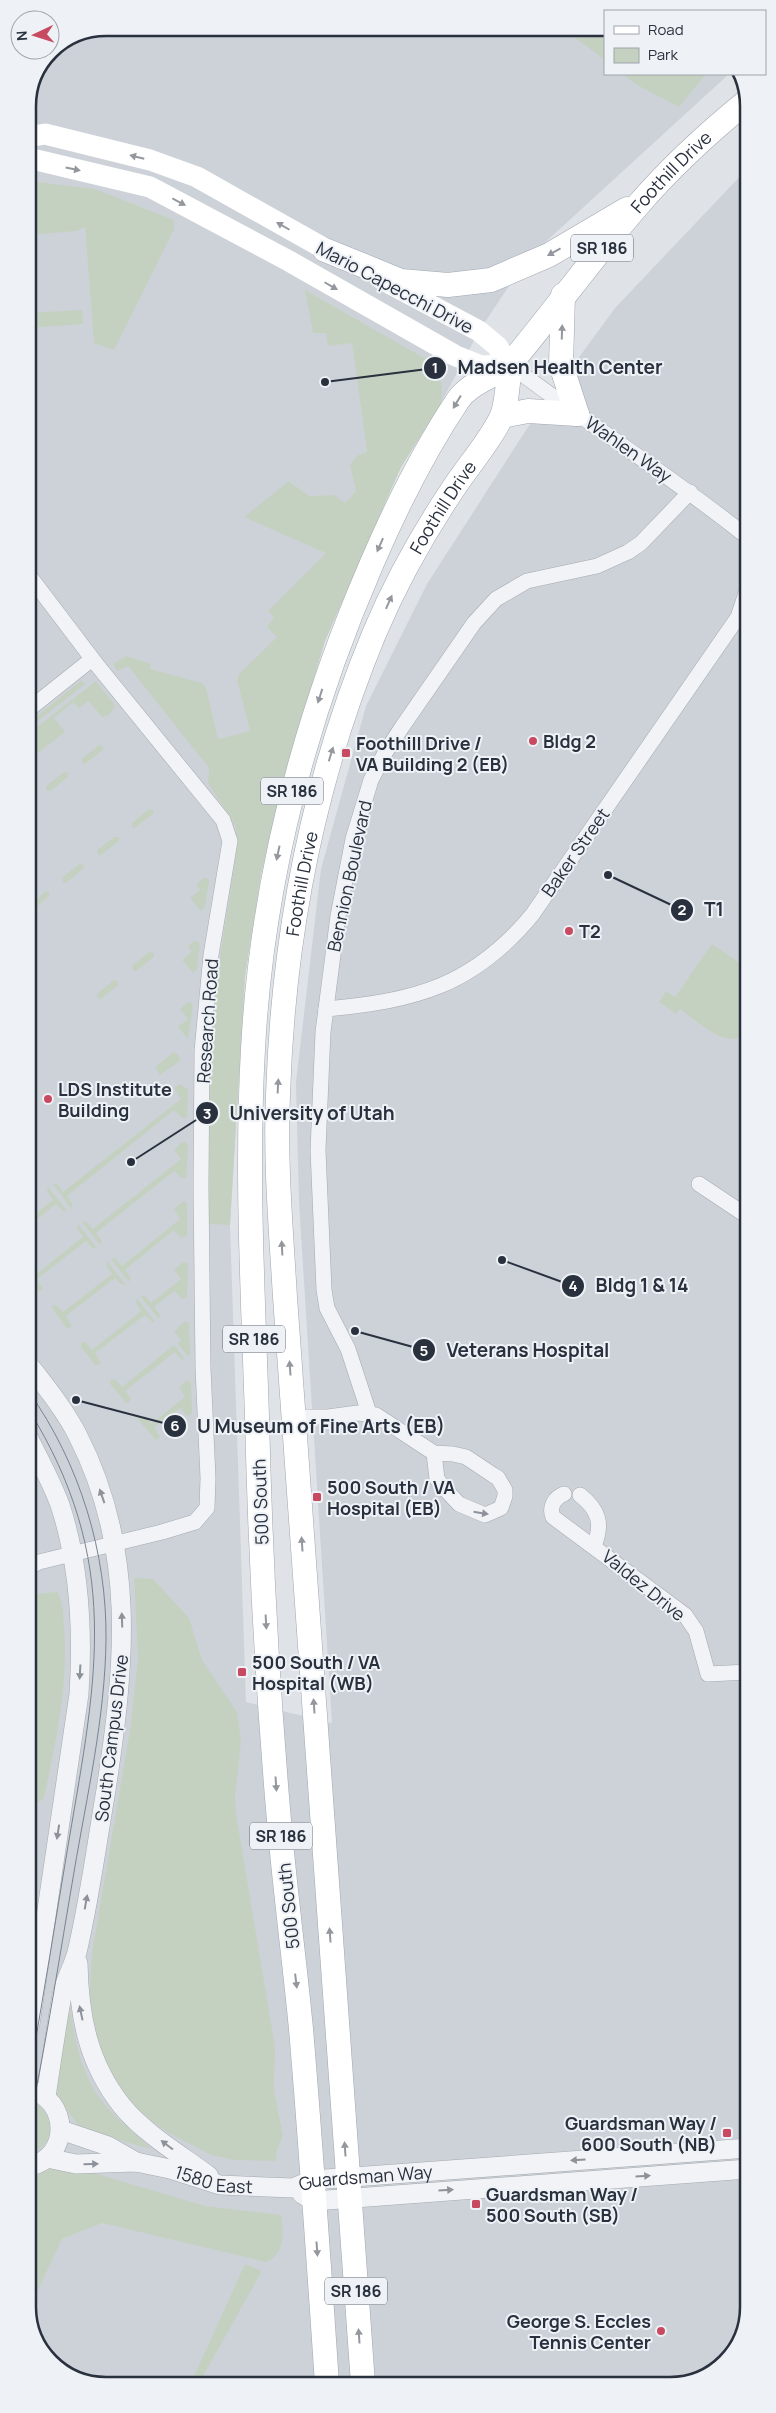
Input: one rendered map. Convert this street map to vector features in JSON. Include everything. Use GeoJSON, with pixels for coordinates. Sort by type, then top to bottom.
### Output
{"type":"FeatureCollection","features":[{"type":"Feature","properties":{"kind":"main road","name":"Foothill Drive"},"geometry":{"type":"LineString","coordinates":[[252,1277],[250,1109],[257,991],[273,879],[296,777],[322,692],[342,636],[387,529],[409,486],[463,392],[510,365],[563,296],[641,201],[721,123],[740,107]]}},
{"type":"Feature","properties":{"kind":"main road","name":"Mario Capecchi Drive"},"geometry":{"type":"LineString","coordinates":[[36,136],[46,134],[150,160],[198,177],[325,250],[479,331],[497,346],[510,365]]}},
{"type":"Feature","properties":{"kind":"main road","name":"Mario Capecchi Drive"},"geometry":{"type":"LineString","coordinates":[[36,160],[150,187],[289,261],[456,356],[481,366],[510,365]]}},
{"type":"Feature","properties":{"kind":"main road"},"geometry":{"type":"LineString","coordinates":[[325,250],[401,281],[448,285],[490,280],[549,255],[641,201]]}},
{"type":"Feature","properties":{"kind":"main road"},"geometry":{"type":"LineString","coordinates":[[502,416],[528,411],[577,414],[561,365],[563,296]]}},
{"type":"Feature","properties":{"kind":"main road","name":"Foothill Drive"},"geometry":{"type":"LineString","coordinates":[[293,1417],[279,1199],[278,1097],[282,1014],[292,933],[304,865],[323,778],[346,705],[400,576],[425,532],[502,416],[510,365]]}},
{"type":"Feature","properties":{"kind":"main road","name":"500 South"},"geometry":{"type":"LineString","coordinates":[[252,1277],[262,1567],[278,1805],[300,2020],[306,2190],[326,2377]]}},
{"type":"Feature","properties":{"kind":"main road"},"geometry":{"type":"LineString","coordinates":[[256,1401],[293,1417]]}},
{"type":"Feature","properties":{"kind":"main road","name":"SR 186"},"geometry":{"type":"LineString","coordinates":[[293,1417],[362,2377]]}},
{"type":"Feature","properties":{"kind":"street","name":"Wahlen Way"},"geometry":{"type":"LineString","coordinates":[[510,365],[690,492],[740,531]]}},
{"type":"Feature","properties":{"kind":"street","name":"Bennion Boulevard"},"geometry":{"type":"LineString","coordinates":[[369,1413],[348,1349],[327,1308],[324,1290],[318,1150],[319,1091],[331,959],[343,890],[362,804],[371,780],[385,753],[474,623],[496,599],[527,580],[597,566],[628,552],[641,544],[690,492]]}},
{"type":"Feature","properties":{"kind":"street","name":"Research Road"},"geometry":{"type":"LineString","coordinates":[[36,585],[92,659],[223,820],[230,841],[211,955],[202,1051],[201,1186],[203,1368],[208,1478],[207,1508],[195,1522],[36,1564]]}},
{"type":"Feature","properties":{"kind":"street","name":"Baker Street"},"geometry":{"type":"LineString","coordinates":[[326,1009],[395,1000],[445,985],[487,961],[512,939],[532,915],[738,617],[740,611]]}},
{"type":"Feature","properties":{"kind":"street"},"geometry":{"type":"LineString","coordinates":[[36,704],[92,659]]}},
{"type":"Feature","properties":{"kind":"street"},"geometry":{"type":"LineString","coordinates":[[699,1184],[740,1211]]}},
{"type":"Feature","properties":{"kind":"street","name":"South Campus Drive"},"geometry":{"type":"LineString","coordinates":[[36,1374],[57,1401],[77,1434],[92,1468],[109,1518],[106,1545],[122,1610],[123,1645],[120,1693],[99,1832],[78,1950],[63,1993],[38,2094]]}},
{"type":"Feature","properties":{"kind":"street"},"geometry":{"type":"LineString","coordinates":[[293,1417],[328,1417],[369,1413],[402,1431],[434,1453],[466,1457],[498,1478],[505,1490],[501,1508],[484,1515],[459,1504],[437,1479],[434,1453]]}},
{"type":"Feature","properties":{"kind":"street"},"geometry":{"type":"LineString","coordinates":[[36,1454],[60,1505],[72,1554],[80,1618],[79,1694],[36,1984]]}},
{"type":"Feature","properties":{"kind":"street","name":"Valdez Drive"},"geometry":{"type":"LineString","coordinates":[[564,1494],[552,1503],[551,1511],[553,1517],[685,1615],[696,1631],[708,1674],[740,1672]]}},
{"type":"Feature","properties":{"kind":"street","name":"Valdez Drive"},"geometry":{"type":"LineString","coordinates":[[580,1495],[595,1508],[599,1518],[598,1536],[594,1546]]}},
{"type":"Feature","properties":{"kind":"street"},"geometry":{"type":"LineString","coordinates":[[78,1950],[78,2001],[87,2041],[104,2079],[123,2108],[136,2120],[220,2185]]}},
{"type":"Feature","properties":{"kind":"street"},"geometry":{"type":"LineString","coordinates":[[36,2165],[54,2150],[61,2130],[57,2112],[38,2094]]}},
{"type":"Feature","properties":{"kind":"street","name":"1580 East"},"geometry":{"type":"LineString","coordinates":[[61,2130],[108,2146],[136,2162]]}},
{"type":"Feature","properties":{"kind":"street","name":"Guardsman Way"},"geometry":{"type":"LineString","coordinates":[[348,2188],[740,2149]]}},
{"type":"Feature","properties":{"kind":"street","name":"1580 East"},"geometry":{"type":"LineString","coordinates":[[36,2166],[136,2162],[170,2169],[220,2185],[306,2190]]}},
{"type":"Feature","properties":{"kind":"street","name":"Guardsman Way"},"geometry":{"type":"LineString","coordinates":[[306,2190],[740,2169]]}},
{"type":"Feature","properties":{"kind":"shaded area"},"geometry":{"type":"Polygon","coordinates":[[[107,36],[604,36],[604,75],[728,75],[527,259],[479,331],[441,403],[401,467],[368,539],[325,641],[284,777],[261,874],[245,976],[230,1225],[246,1702],[332,1723],[299,1203],[296,1082],[321,869],[366,706],[427,584],[526,430],[615,308],[740,176],[740,2306],[738,2320],[730,2342],[719,2356],[708,2365],[696,2371],[669,2377],[102,2377],[80,2371],[68,2365],[54,2353],[42,2333],[36,2306],[36,107],[42,80],[48,68],[55,60],[60,60],[60,55],[68,48],[93,38],[107,36]]]}},
{"type":"Feature","properties":{"kind":"green space"},"geometry":{"type":"Polygon","coordinates":[[[573,36],[604,36],[604,59],[573,36]]]}},
{"type":"Feature","properties":{"kind":"green space"},"geometry":{"type":"Polygon","coordinates":[[[623,75],[705,75],[679,107],[637,85],[623,75]]]}},
{"type":"Feature","properties":{"kind":"green space"},"geometry":{"type":"Polygon","coordinates":[[[36,182],[95,189],[174,220],[174,229],[114,350],[94,343],[85,227],[77,231],[36,234],[36,182]]]}},
{"type":"Feature","properties":{"kind":"green space"},"geometry":{"type":"Polygon","coordinates":[[[305,290],[426,359],[438,372],[442,388],[441,404],[401,467],[325,641],[284,777],[261,874],[245,976],[230,1225],[209,1224],[210,1075],[218,971],[236,854],[236,827],[208,783],[209,768],[128,666],[117,671],[113,664],[126,656],[151,664],[150,669],[202,683],[206,688],[218,739],[250,731],[237,680],[239,674],[277,637],[267,627],[274,617],[268,611],[326,553],[244,517],[289,481],[309,496],[334,495],[345,503],[356,491],[350,465],[358,455],[367,452],[352,343],[328,346],[326,333],[313,333],[305,290]]]}},
{"type":"Feature","properties":{"kind":"green space"},"geometry":{"type":"Polygon","coordinates":[[[82,310],[83,324],[36,327],[36,313],[82,310]]]}},
{"type":"Feature","properties":{"kind":"green space"},"geometry":{"type":"Polygon","coordinates":[[[82,680],[85,684],[36,723],[36,717],[82,680]]]}},
{"type":"Feature","properties":{"kind":"green space"},"geometry":{"type":"Polygon","coordinates":[[[96,681],[115,707],[109,715],[102,717],[89,701],[79,708],[73,702],[54,718],[65,732],[36,755],[36,728],[96,681]]]}},
{"type":"Feature","properties":{"kind":"green space"},"geometry":{"type":"Polygon","coordinates":[[[99,745],[103,746],[103,750],[85,764],[82,763],[82,759],[99,745]]]}},
{"type":"Feature","properties":{"kind":"green space"},"geometry":{"type":"Polygon","coordinates":[[[64,772],[68,773],[68,777],[50,791],[47,790],[46,786],[64,772]]]}},
{"type":"Feature","properties":{"kind":"green space"},"geometry":{"type":"Polygon","coordinates":[[[149,809],[153,810],[153,814],[135,828],[132,827],[132,823],[149,809]]]}},
{"type":"Feature","properties":{"kind":"green space"},"geometry":{"type":"Polygon","coordinates":[[[114,837],[119,837],[119,841],[101,855],[98,855],[97,850],[114,837]]]}},
{"type":"Feature","properties":{"kind":"green space"},"geometry":{"type":"Polygon","coordinates":[[[79,864],[84,865],[83,869],[66,883],[63,882],[62,878],[79,864]]]}},
{"type":"Feature","properties":{"kind":"green space"},"geometry":{"type":"Polygon","coordinates":[[[203,878],[207,878],[209,881],[205,907],[201,911],[190,898],[200,890],[196,885],[203,878]]]}},
{"type":"Feature","properties":{"kind":"green space"},"geometry":{"type":"Polygon","coordinates":[[[45,892],[49,892],[49,896],[36,907],[36,899],[45,892]]]}},
{"type":"Feature","properties":{"kind":"green space"},"geometry":{"type":"Polygon","coordinates":[[[195,940],[200,943],[197,970],[193,973],[182,960],[192,952],[188,946],[195,940]]]}},
{"type":"Feature","properties":{"kind":"green space"},"geometry":{"type":"Polygon","coordinates":[[[712,944],[740,963],[740,1037],[731,1039],[722,1037],[703,1027],[680,1009],[676,1014],[659,1002],[666,991],[675,997],[712,944]]]}},
{"type":"Feature","properties":{"kind":"green space"},"geometry":{"type":"Polygon","coordinates":[[[149,952],[154,953],[154,957],[136,971],[133,971],[132,966],[149,952]]]}},
{"type":"Feature","properties":{"kind":"green space"},"geometry":{"type":"Polygon","coordinates":[[[114,980],[118,981],[118,985],[101,999],[98,998],[97,994],[114,980]]]}},
{"type":"Feature","properties":{"kind":"green space"},"geometry":{"type":"Polygon","coordinates":[[[188,1002],[192,1003],[193,1006],[188,1039],[178,1027],[188,1019],[180,1009],[188,1002]]]}},
{"type":"Feature","properties":{"kind":"green space"},"geometry":{"type":"Polygon","coordinates":[[[174,1052],[179,1056],[180,1061],[160,1075],[155,1067],[174,1052]]]}},
{"type":"Feature","properties":{"kind":"green space"},"geometry":{"type":"Polygon","coordinates":[[[180,1084],[188,1089],[187,1118],[182,1118],[174,1110],[67,1196],[73,1205],[71,1208],[53,1184],[57,1184],[63,1192],[181,1099],[174,1088],[180,1084]]]}},
{"type":"Feature","properties":{"kind":"green space"},"geometry":{"type":"Polygon","coordinates":[[[182,1142],[185,1142],[188,1146],[186,1178],[181,1178],[174,1171],[96,1233],[102,1241],[100,1245],[82,1222],[86,1221],[93,1229],[181,1159],[174,1150],[182,1142]]]}},
{"type":"Feature","properties":{"kind":"green space"},"geometry":{"type":"Polygon","coordinates":[[[48,1187],[67,1211],[63,1211],[56,1204],[36,1220],[36,1213],[53,1200],[47,1191],[48,1187]]]}},
{"type":"Feature","properties":{"kind":"green space"},"geometry":{"type":"Polygon","coordinates":[[[182,1202],[186,1202],[187,1205],[187,1236],[181,1238],[174,1230],[125,1270],[131,1278],[129,1282],[111,1259],[115,1258],[122,1266],[180,1219],[174,1209],[182,1202]]]}},
{"type":"Feature","properties":{"kind":"green space"},"geometry":{"type":"Polygon","coordinates":[[[78,1224],[97,1248],[93,1248],[86,1241],[37,1279],[43,1289],[37,1292],[36,1274],[83,1237],[77,1228],[78,1224]]]}},
{"type":"Feature","properties":{"kind":"green space"},"geometry":{"type":"Polygon","coordinates":[[[107,1261],[126,1285],[122,1285],[115,1278],[66,1316],[72,1326],[67,1329],[51,1306],[56,1305],[63,1312],[112,1274],[106,1265],[107,1261]]]}},
{"type":"Feature","properties":{"kind":"green space"},"geometry":{"type":"Polygon","coordinates":[[[183,1262],[187,1263],[188,1266],[187,1297],[182,1299],[174,1291],[154,1307],[160,1315],[159,1319],[140,1296],[144,1295],[151,1303],[181,1279],[174,1270],[183,1262]]]}},
{"type":"Feature","properties":{"kind":"green space"},"geometry":{"type":"Polygon","coordinates":[[[137,1298],[155,1322],[152,1322],[145,1315],[95,1353],[101,1363],[96,1366],[81,1347],[81,1342],[85,1342],[92,1350],[141,1311],[136,1303],[137,1298]]]}},
{"type":"Feature","properties":{"kind":"green space"},"geometry":{"type":"Polygon","coordinates":[[[185,1321],[189,1323],[190,1354],[188,1356],[177,1343],[181,1340],[174,1331],[185,1321]]]}},
{"type":"Feature","properties":{"kind":"green space"},"geometry":{"type":"Polygon","coordinates":[[[174,1345],[185,1359],[182,1360],[175,1352],[125,1391],[131,1399],[126,1403],[110,1384],[110,1380],[115,1379],[122,1387],[174,1345]]]}},
{"type":"Feature","properties":{"kind":"green space"},"geometry":{"type":"Polygon","coordinates":[[[187,1380],[191,1382],[192,1414],[187,1416],[180,1408],[154,1427],[160,1437],[156,1440],[139,1421],[140,1417],[145,1416],[151,1424],[185,1397],[179,1387],[187,1380]]]}},
{"type":"Feature","properties":{"kind":"green space"},"geometry":{"type":"Polygon","coordinates":[[[134,1578],[153,1579],[189,1618],[202,1660],[237,1712],[241,1741],[235,1798],[236,1813],[275,2047],[274,2090],[283,2136],[277,2150],[276,2161],[234,2160],[211,2155],[167,2132],[140,2112],[121,2090],[105,2061],[97,2037],[89,2002],[92,1953],[130,1730],[138,1659],[134,1578]]]}},
{"type":"Feature","properties":{"kind":"green space"},"geometry":{"type":"Polygon","coordinates":[[[57,1592],[60,1599],[64,1626],[65,1669],[53,1755],[44,1798],[36,1804],[36,1594],[57,1592]]]}},
{"type":"Feature","properties":{"kind":"green space"},"geometry":{"type":"Polygon","coordinates":[[[69,1996],[79,2054],[90,2082],[97,2094],[116,2117],[151,2149],[82,2130],[62,2104],[55,2087],[69,1996]]]}},
{"type":"Feature","properties":{"kind":"green space"},"geometry":{"type":"Polygon","coordinates":[[[38,2105],[48,2118],[50,2132],[44,2145],[36,2151],[38,2105]]]}},
{"type":"Feature","properties":{"kind":"green space"},"geometry":{"type":"Polygon","coordinates":[[[60,2163],[205,2206],[281,2215],[283,2236],[280,2248],[277,2254],[266,2262],[102,2223],[62,2239],[36,2294],[36,2180],[41,2172],[60,2163]]]}},
{"type":"Feature","properties":{"kind":"green space"},"geometry":{"type":"Polygon","coordinates":[[[245,2264],[262,2271],[202,2377],[194,2377],[245,2264]]]}},
{"type":"Feature","properties":{"kind":"tram line"},"geometry":{"type":"LineString","coordinates":[[36,1403],[63,1449],[87,1510],[96,1542],[102,1575],[106,1640],[105,1669],[95,1756],[36,2089]]}},
{"type":"Feature","properties":{"kind":"tram line"},"geometry":{"type":"LineString","coordinates":[[36,1423],[59,1465],[78,1518],[90,1569],[94,1620],[93,1672],[88,1725],[36,2036]]}},
{"type":"Feature","properties":{"kind":"place","name":"Madsen Health Center"},"geometry":{"type":"Point","coordinates":[325,382]}},
{"type":"Feature","properties":{"kind":"place","name":"Bldg 2"},"geometry":{"type":"Point","coordinates":[533,741]}},
{"type":"Feature","properties":{"kind":"place","name":"Foothill Drive / VA Building 2 (EB)"},"geometry":{"type":"Point","coordinates":[346,753]}},
{"type":"Feature","properties":{"kind":"place","name":"T1"},"geometry":{"type":"Point","coordinates":[608,875]}},
{"type":"Feature","properties":{"kind":"place","name":"T2"},"geometry":{"type":"Point","coordinates":[569,931]}},
{"type":"Feature","properties":{"kind":"place","name":"LDS Institute Building"},"geometry":{"type":"Point","coordinates":[48,1099]}},
{"type":"Feature","properties":{"kind":"place","name":"University of Utah"},"geometry":{"type":"Point","coordinates":[131,1162]}},
{"type":"Feature","properties":{"kind":"place","name":"Bldg 1 & 14"},"geometry":{"type":"Point","coordinates":[502,1260]}},
{"type":"Feature","properties":{"kind":"place","name":"Veterans Hospital"},"geometry":{"type":"Point","coordinates":[355,1331]}},
{"type":"Feature","properties":{"kind":"place","name":"U Museum of Fine Arts (EB)"},"geometry":{"type":"Point","coordinates":[76,1400]}},
{"type":"Feature","properties":{"kind":"place","name":"500 South / VA Hospital (EB)"},"geometry":{"type":"Point","coordinates":[317,1497]}},
{"type":"Feature","properties":{"kind":"place","name":"500 South / VA Hospital (WB)"},"geometry":{"type":"Point","coordinates":[242,1672]}},
{"type":"Feature","properties":{"kind":"place","name":"Guardsman Way / 600 South (NB)"},"geometry":{"type":"Point","coordinates":[727,2133]}},
{"type":"Feature","properties":{"kind":"place","name":"Guardsman Way / 500 South (SB)"},"geometry":{"type":"Point","coordinates":[476,2204]}},
{"type":"Feature","properties":{"kind":"place","name":"George S. Eccles Tennis Center"},"geometry":{"type":"Point","coordinates":[661,2331]}}]}
